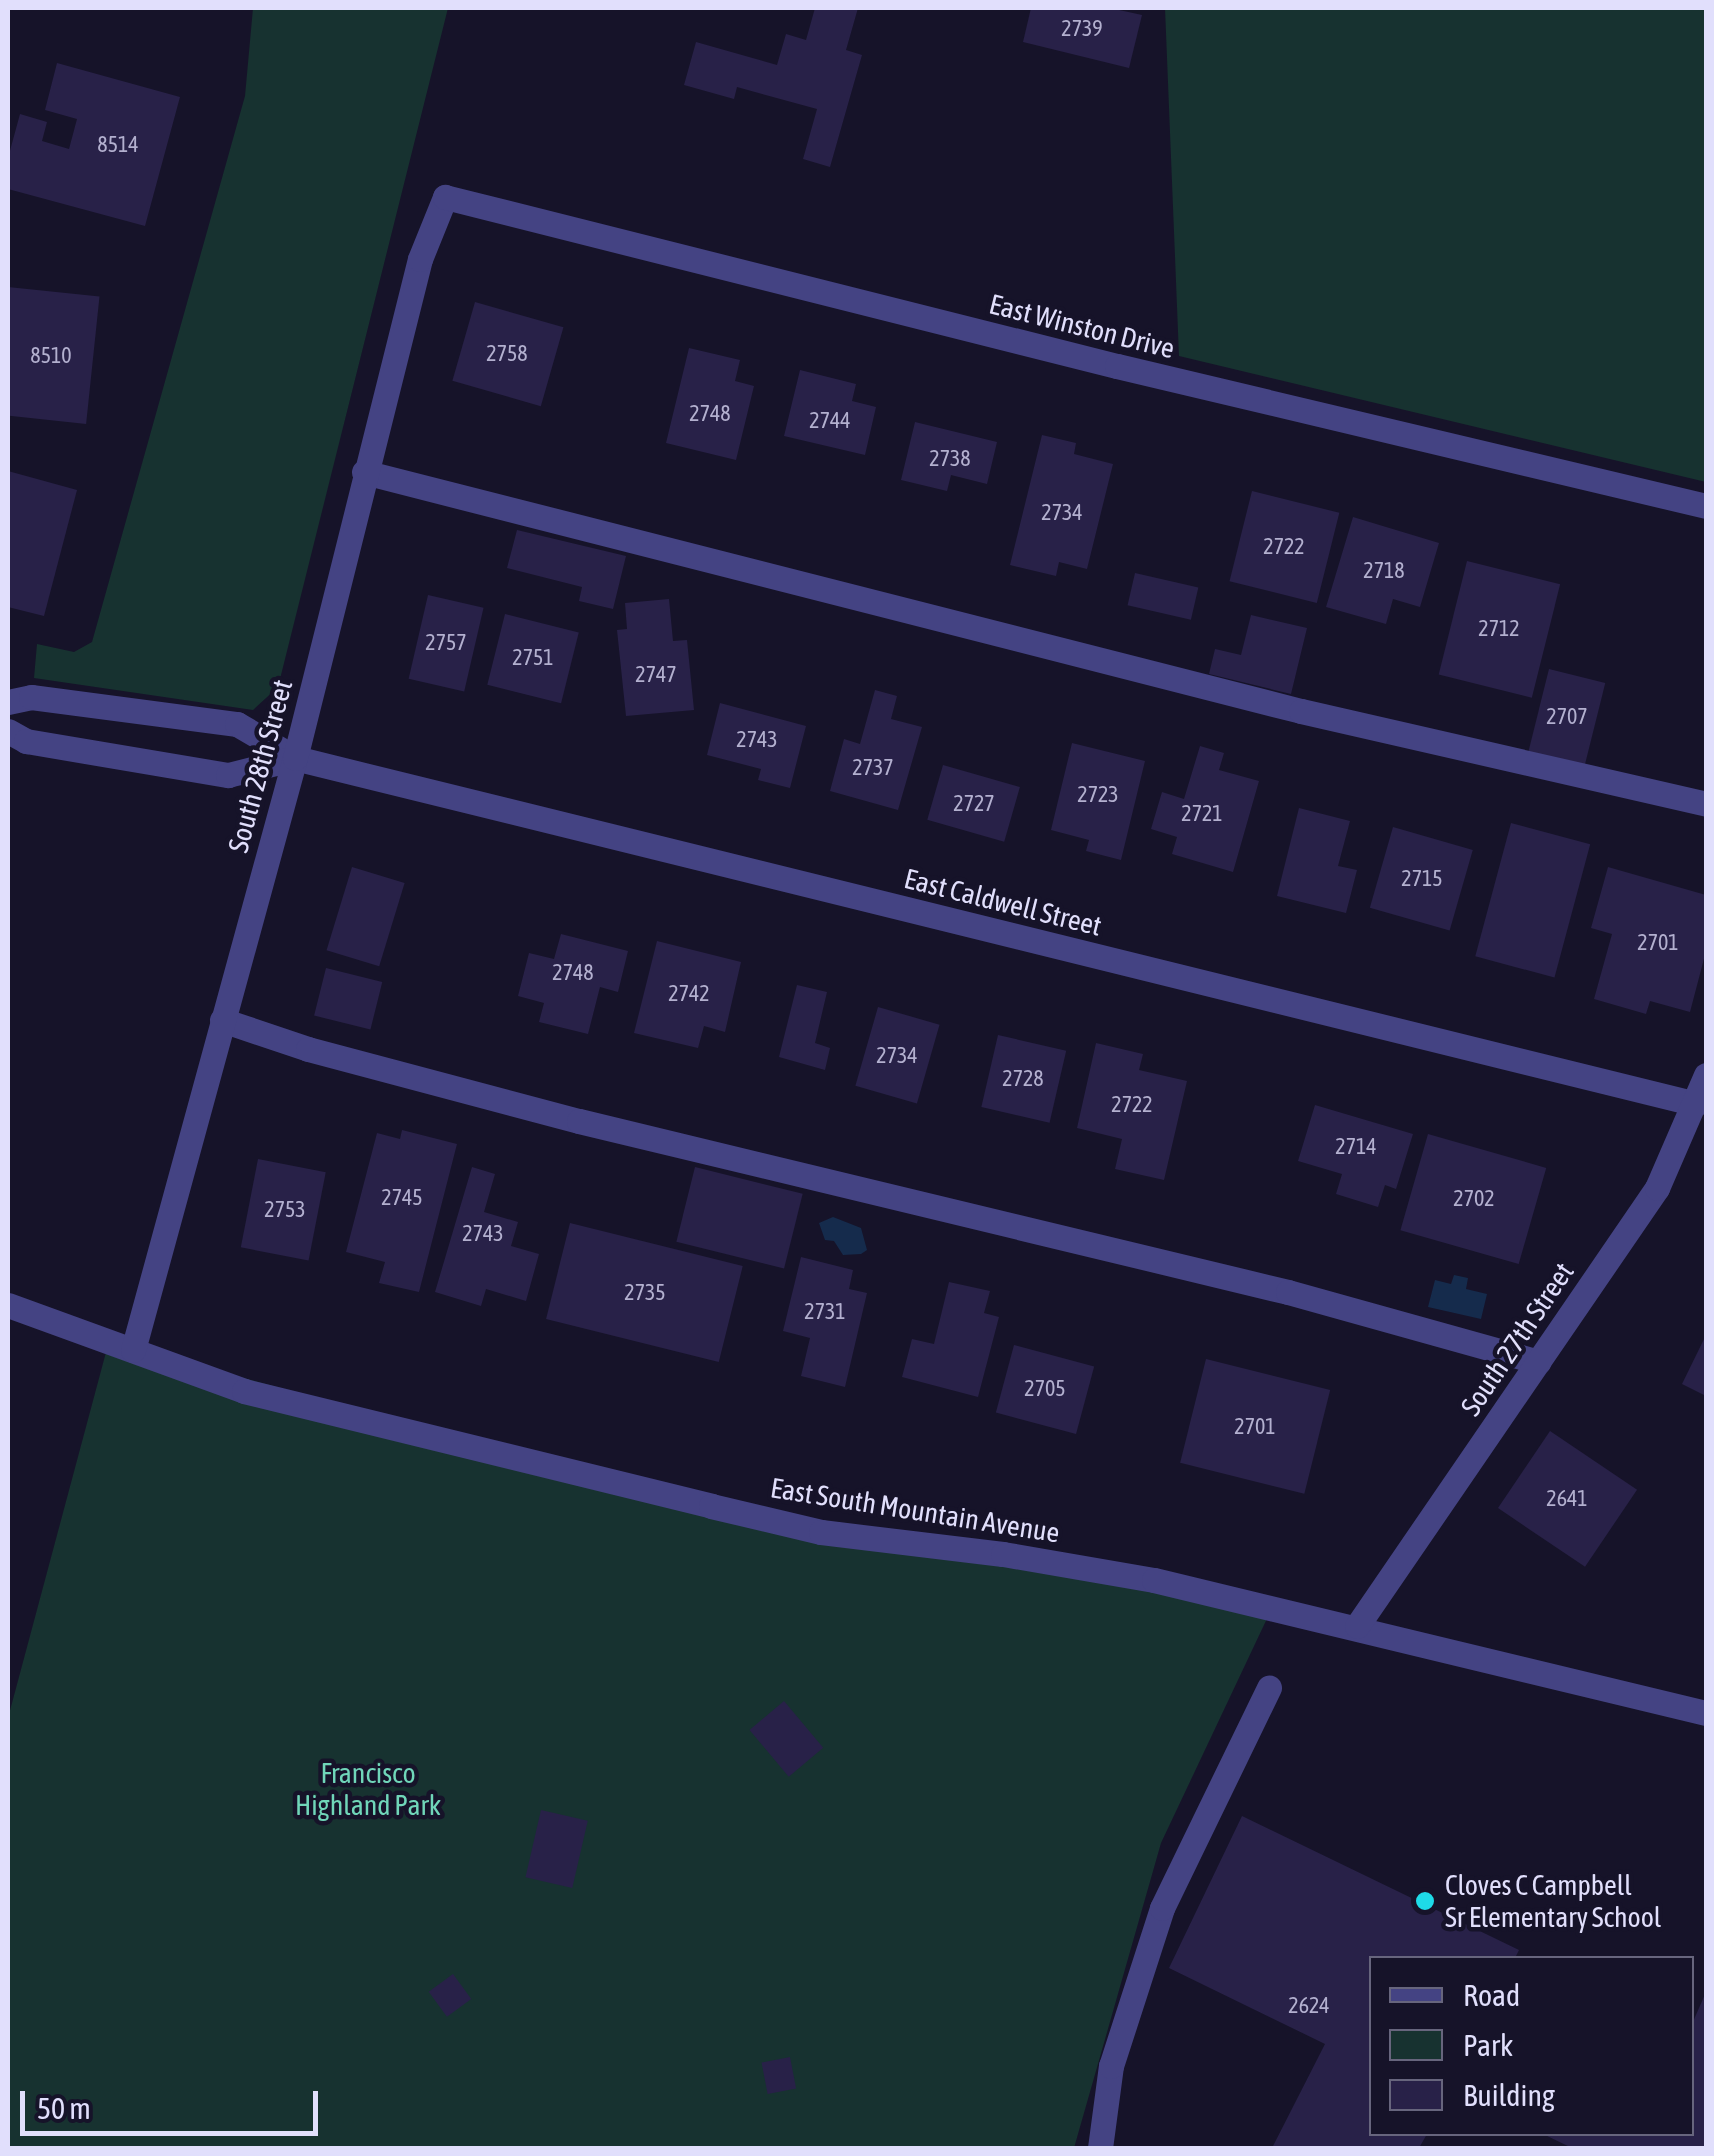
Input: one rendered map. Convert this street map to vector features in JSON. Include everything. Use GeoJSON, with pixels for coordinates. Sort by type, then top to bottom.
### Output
{"type":"FeatureCollection","features":[{"type":"Feature","properties":{"kind":"street","name":"South 28th Street"},"geometry":{"type":"LineString","coordinates":[[133,1350],[295,758],[420,259],[445,197]]}},
{"type":"Feature","properties":{"kind":"street","name":"East Winston Drive"},"geometry":{"type":"LineString","coordinates":[[445,197],[1117,366],[1706,506]]}},
{"type":"Feature","properties":{"kind":"street"},"geometry":{"type":"LineString","coordinates":[[364,472],[1301,710],[1706,804]]}},
{"type":"Feature","properties":{"kind":"street","name":"East Caldwell Street"},"geometry":{"type":"LineString","coordinates":[[8,702],[31,696],[237,724],[295,758],[1696,1104]]}},
{"type":"Feature","properties":{"kind":"street"},"geometry":{"type":"LineString","coordinates":[[70,748],[77,703]]}},
{"type":"Feature","properties":{"kind":"street","name":"East Caldwell Street"},"geometry":{"type":"LineString","coordinates":[[8,731],[26,741],[228,774],[295,758]]}},
{"type":"Feature","properties":{"kind":"street"},"geometry":{"type":"LineString","coordinates":[[222,1020],[308,1049],[579,1122],[1288,1292],[1538,1362]]}},
{"type":"Feature","properties":{"kind":"street","name":"South 27th Street"},"geometry":{"type":"LineString","coordinates":[[1358,1626],[1657,1188],[1706,1075]]}},
{"type":"Feature","properties":{"kind":"street","name":"East South Mountain Avenue"},"geometry":{"type":"LineString","coordinates":[[8,1305],[244,1390],[821,1532],[1076,1566],[1358,1626],[1706,1714]]}},
{"type":"Feature","properties":{"kind":"street"},"geometry":{"type":"LineString","coordinates":[[1100,2148],[1111,2066],[1162,1908],[1269,1688]]}},
{"type":"Feature","properties":{"kind":"green space"},"geometry":{"type":"Polygon","coordinates":[[[253,8],[448,8],[278,687],[253,710],[34,678],[37,644],[74,652],[92,642],[245,96],[253,8]]]}},
{"type":"Feature","properties":{"kind":"green space"},"geometry":{"type":"Polygon","coordinates":[[[1165,8],[1706,8],[1706,482],[1179,356],[1165,8]]]}},
{"type":"Feature","properties":{"kind":"green space","name":"Francisco Highland Park"},"geometry":{"type":"Polygon","coordinates":[[[109,1341],[711,1506],[1273,1606],[1161,1843],[1074,2148],[8,2148],[8,1718],[109,1341]]]}},
{"type":"Feature","properties":{"kind":"water"},"geometry":{"type":"Polygon","coordinates":[[[833,1217],[861,1228],[867,1250],[843,1255],[834,1241],[825,1240],[819,1223],[833,1217]]]}},
{"type":"Feature","properties":{"kind":"water"},"geometry":{"type":"Polygon","coordinates":[[[1454,1275],[1468,1278],[1466,1289],[1487,1294],[1481,1319],[1428,1307],[1435,1280],[1451,1284],[1454,1275]]]}},
{"type":"Feature","properties":{"kind":"building"},"geometry":{"type":"Polygon","coordinates":[[[815,8],[858,8],[846,50],[862,55],[830,167],[803,159],[817,109],[737,87],[734,99],[684,85],[696,42],[777,65],[786,34],[806,40],[815,8]]]}},
{"type":"Feature","properties":{"kind":"building"},"geometry":{"type":"Polygon","coordinates":[[[1031,8],[1110,8],[1142,15],[1129,68],[1023,42],[1031,8]]]}},
{"type":"Feature","properties":{"kind":"building"},"geometry":{"type":"Polygon","coordinates":[[[57,63],[180,97],[145,226],[8,189],[8,158],[20,114],[47,122],[42,141],[69,149],[77,119],[45,110],[57,63]]]}},
{"type":"Feature","properties":{"kind":"building"},"geometry":{"type":"Polygon","coordinates":[[[8,287],[99,297],[86,424],[8,416],[8,287]]]}},
{"type":"Feature","properties":{"kind":"building"},"geometry":{"type":"Polygon","coordinates":[[[475,302],[563,327],[541,406],[452,381],[475,302]]]}},
{"type":"Feature","properties":{"kind":"building"},"geometry":{"type":"Polygon","coordinates":[[[689,348],[740,360],[735,381],[754,386],[736,460],[666,443],[689,348]]]}},
{"type":"Feature","properties":{"kind":"building"},"geometry":{"type":"Polygon","coordinates":[[[800,370],[856,384],[852,401],[876,407],[865,455],[784,436],[800,370]]]}},
{"type":"Feature","properties":{"kind":"building"},"geometry":{"type":"Polygon","coordinates":[[[915,422],[997,442],[987,484],[951,475],[947,491],[901,480],[915,422]]]}},
{"type":"Feature","properties":{"kind":"building"},"geometry":{"type":"Polygon","coordinates":[[[1042,435],[1076,443],[1074,454],[1113,464],[1087,569],[1059,562],[1056,576],[1010,565],[1042,435]]]}},
{"type":"Feature","properties":{"kind":"building"},"geometry":{"type":"Polygon","coordinates":[[[8,471],[77,490],[44,616],[8,607],[8,471]]]}},
{"type":"Feature","properties":{"kind":"building"},"geometry":{"type":"Polygon","coordinates":[[[1252,491],[1339,513],[1317,603],[1230,581],[1252,491]]]}},
{"type":"Feature","properties":{"kind":"building"},"geometry":{"type":"Polygon","coordinates":[[[1353,517],[1439,543],[1420,607],[1393,599],[1386,624],[1326,607],[1353,517]]]}},
{"type":"Feature","properties":{"kind":"building"},"geometry":{"type":"Polygon","coordinates":[[[517,530],[626,556],[613,609],[579,601],[582,587],[507,568],[517,530]]]}},
{"type":"Feature","properties":{"kind":"building"},"geometry":{"type":"Polygon","coordinates":[[[1467,561],[1560,584],[1532,698],[1439,675],[1467,561]]]}},
{"type":"Feature","properties":{"kind":"building"},"geometry":{"type":"Polygon","coordinates":[[[1135,573],[1198,588],[1191,620],[1128,605],[1135,573]]]}},
{"type":"Feature","properties":{"kind":"building"},"geometry":{"type":"Polygon","coordinates":[[[428,595],[484,608],[464,692],[409,679],[428,595]]]}},
{"type":"Feature","properties":{"kind":"building"},"geometry":{"type":"Polygon","coordinates":[[[669,599],[673,641],[687,640],[694,710],[626,716],[617,630],[627,629],[625,603],[669,599]]]}},
{"type":"Feature","properties":{"kind":"building"},"geometry":{"type":"Polygon","coordinates":[[[505,614],[579,632],[561,703],[487,685],[505,614]]]}},
{"type":"Feature","properties":{"kind":"building"},"geometry":{"type":"Polygon","coordinates":[[[1251,615],[1307,628],[1291,694],[1209,674],[1215,649],[1241,655],[1251,615]]]}},
{"type":"Feature","properties":{"kind":"building"},"geometry":{"type":"Polygon","coordinates":[[[1549,669],[1605,683],[1584,766],[1528,752],[1549,669]]]}},
{"type":"Feature","properties":{"kind":"building"},"geometry":{"type":"Polygon","coordinates":[[[875,690],[897,696],[891,719],[922,727],[898,810],[830,791],[844,739],[860,744],[875,690]]]}},
{"type":"Feature","properties":{"kind":"building"},"geometry":{"type":"Polygon","coordinates":[[[720,703],[806,726],[790,788],[758,780],[761,769],[707,755],[720,703]]]}},
{"type":"Feature","properties":{"kind":"building"},"geometry":{"type":"Polygon","coordinates":[[[1072,743],[1145,761],[1121,860],[1086,851],[1089,840],[1051,830],[1072,743]]]}},
{"type":"Feature","properties":{"kind":"building"},"geometry":{"type":"Polygon","coordinates":[[[1200,746],[1224,753],[1219,770],[1259,781],[1233,872],[1172,854],[1177,837],[1151,829],[1162,792],[1184,799],[1200,746]]]}},
{"type":"Feature","properties":{"kind":"building"},"geometry":{"type":"Polygon","coordinates":[[[943,765],[1020,787],[1004,842],[927,820],[943,765]]]}},
{"type":"Feature","properties":{"kind":"building"},"geometry":{"type":"Polygon","coordinates":[[[1299,808],[1350,821],[1338,866],[1357,870],[1346,913],[1277,896],[1299,808]]]}},
{"type":"Feature","properties":{"kind":"building"},"geometry":{"type":"Polygon","coordinates":[[[1511,823],[1590,844],[1554,978],[1475,956],[1511,823]]]}},
{"type":"Feature","properties":{"kind":"building"},"geometry":{"type":"Polygon","coordinates":[[[1393,827],[1473,850],[1450,931],[1370,908],[1393,827]]]}},
{"type":"Feature","properties":{"kind":"building"},"geometry":{"type":"Polygon","coordinates":[[[352,867],[405,883],[379,966],[327,950],[352,867]]]}},
{"type":"Feature","properties":{"kind":"building"},"geometry":{"type":"Polygon","coordinates":[[[1608,867],[1706,895],[1706,951],[1690,1012],[1650,1001],[1646,1014],[1594,999],[1612,934],[1591,928],[1608,867]]]}},
{"type":"Feature","properties":{"kind":"building"},"geometry":{"type":"Polygon","coordinates":[[[561,934],[628,951],[618,992],[600,987],[588,1034],[539,1022],[544,1003],[518,996],[529,953],[554,959],[561,934]]]}},
{"type":"Feature","properties":{"kind":"building"},"geometry":{"type":"Polygon","coordinates":[[[657,941],[741,962],[725,1032],[704,1026],[698,1048],[634,1033],[657,941]]]}},
{"type":"Feature","properties":{"kind":"building"},"geometry":{"type":"Polygon","coordinates":[[[326,968],[382,982],[370,1030],[314,1016],[326,968]]]}},
{"type":"Feature","properties":{"kind":"building"},"geometry":{"type":"Polygon","coordinates":[[[797,985],[827,992],[815,1043],[830,1048],[825,1070],[779,1057],[797,985]]]}},
{"type":"Feature","properties":{"kind":"building"},"geometry":{"type":"Polygon","coordinates":[[[878,1007],[940,1025],[917,1103],[855,1086],[878,1007]]]}},
{"type":"Feature","properties":{"kind":"building"},"geometry":{"type":"Polygon","coordinates":[[[998,1035],[1066,1051],[1050,1123],[981,1107],[998,1035]]]}},
{"type":"Feature","properties":{"kind":"building"},"geometry":{"type":"Polygon","coordinates":[[[1096,1043],[1143,1054],[1139,1070],[1187,1081],[1164,1180],[1115,1169],[1122,1139],[1077,1128],[1096,1043]]]}},
{"type":"Feature","properties":{"kind":"building"},"geometry":{"type":"Polygon","coordinates":[[[1315,1105],[1413,1134],[1396,1189],[1385,1185],[1378,1207],[1336,1194],[1342,1174],[1298,1161],[1315,1105]]]}},
{"type":"Feature","properties":{"kind":"building"},"geometry":{"type":"Polygon","coordinates":[[[402,1130],[457,1144],[419,1292],[379,1283],[385,1262],[346,1252],[377,1133],[400,1139],[402,1130]]]}},
{"type":"Feature","properties":{"kind":"building"},"geometry":{"type":"Polygon","coordinates":[[[1428,1134],[1546,1168],[1519,1264],[1400,1230],[1428,1134]]]}},
{"type":"Feature","properties":{"kind":"building"},"geometry":{"type":"Polygon","coordinates":[[[258,1159],[326,1172],[309,1261],[241,1247],[258,1159]]]}},
{"type":"Feature","properties":{"kind":"building"},"geometry":{"type":"Polygon","coordinates":[[[472,1167],[495,1174],[484,1212],[518,1222],[511,1246],[539,1254],[526,1301],[486,1289],[481,1306],[435,1292],[472,1167]]]}},
{"type":"Feature","properties":{"kind":"building"},"geometry":{"type":"Polygon","coordinates":[[[695,1167],[803,1194],[784,1269],[676,1242],[695,1167]]]}},
{"type":"Feature","properties":{"kind":"building"},"geometry":{"type":"Polygon","coordinates":[[[570,1223],[743,1266],[719,1362],[546,1319],[570,1223]]]}},
{"type":"Feature","properties":{"kind":"building"},"geometry":{"type":"Polygon","coordinates":[[[801,1257],[853,1270],[849,1289],[867,1293],[845,1387],[801,1376],[810,1338],[783,1331],[801,1257]]]}},
{"type":"Feature","properties":{"kind":"building"},"geometry":{"type":"Polygon","coordinates":[[[949,1282],[990,1291],[984,1313],[999,1317],[978,1397],[902,1377],[912,1339],[934,1344],[949,1282]]]}},
{"type":"Feature","properties":{"kind":"building"},"geometry":{"type":"Polygon","coordinates":[[[1706,1335],[1706,1396],[1682,1384],[1706,1335]]]}},
{"type":"Feature","properties":{"kind":"building"},"geometry":{"type":"Polygon","coordinates":[[[1014,1345],[1094,1366],[1076,1434],[996,1413],[1014,1345]]]}},
{"type":"Feature","properties":{"kind":"building"},"geometry":{"type":"Polygon","coordinates":[[[1206,1359],[1330,1390],[1304,1494],[1180,1463],[1206,1359]]]}},
{"type":"Feature","properties":{"kind":"building"},"geometry":{"type":"Polygon","coordinates":[[[1550,1431],[1637,1490],[1585,1567],[1498,1508],[1550,1431]]]}},
{"type":"Feature","properties":{"kind":"building"},"geometry":{"type":"Polygon","coordinates":[[[784,1701],[823,1748],[789,1777],[750,1730],[784,1701]]]}},
{"type":"Feature","properties":{"kind":"building"},"geometry":{"type":"Polygon","coordinates":[[[541,1810],[588,1821],[572,1888],[525,1877],[541,1810]]]}},
{"type":"Feature","properties":{"kind":"building"},"geometry":{"type":"Polygon","coordinates":[[[1242,1816],[1519,1950],[1516,1956],[1369,1956],[1369,2136],[1426,2136],[1419,2148],[1272,2148],[1325,2044],[1169,1968],[1242,1816]]]}},
{"type":"Feature","properties":{"kind":"building"},"geometry":{"type":"Polygon","coordinates":[[[453,1974],[471,1999],[447,2017],[429,1992],[453,1974]]]}},
{"type":"Feature","properties":{"kind":"building"},"geometry":{"type":"Polygon","coordinates":[[[1706,1992],[1706,2148],[1572,2148],[1547,2136],[1694,2136],[1694,2019],[1706,1992]]]}},
{"type":"Feature","properties":{"kind":"building"},"geometry":{"type":"Polygon","coordinates":[[[790,2057],[796,2088],[768,2094],[762,2063],[790,2057]]]}},
{"type":"Feature","properties":{"kind":"place","name":"Cloves C Campbell Sr Elementary School"},"geometry":{"type":"Point","coordinates":[1425,1901]}}]}
